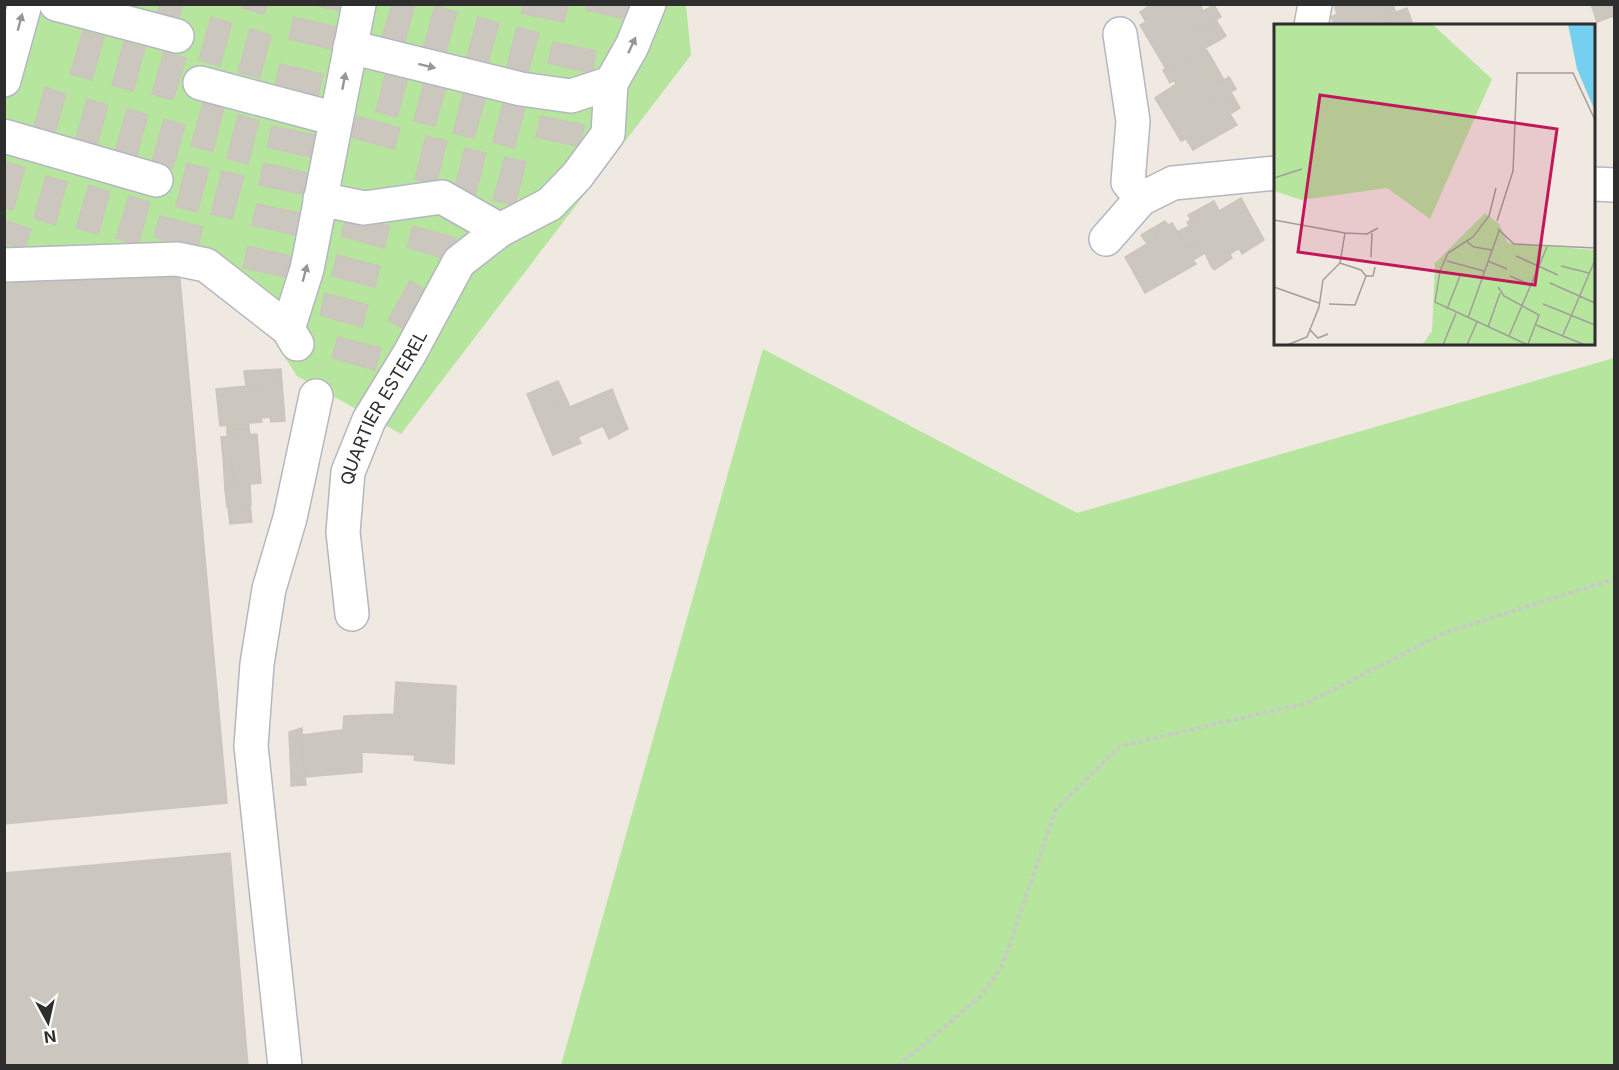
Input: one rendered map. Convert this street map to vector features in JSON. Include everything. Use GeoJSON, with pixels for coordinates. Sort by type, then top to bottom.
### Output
{"type":"FeatureCollection","features":[{"type":"Feature","properties":{"kind":"street"},"geometry":{"type":"LineString","coordinates":[[4,80],[25,4]]}},
{"type":"Feature","properties":{"kind":"street"},"geometry":{"type":"LineString","coordinates":[[56,4],[177,36]]}},
{"type":"Feature","properties":{"kind":"street"},"geometry":{"type":"LineString","coordinates":[[4,265],[177,259],[206,265],[293,336],[359,4]]}},
{"type":"Feature","properties":{"kind":"street","name":"QUARTIER ESTEREL"},"geometry":{"type":"LineString","coordinates":[[352,614],[343,532],[348,472],[369,420],[410,353],[459,262],[500,230],[550,204],[577,176],[608,134],[611,83],[632,46],[649,4]]}},
{"type":"Feature","properties":{"kind":"street"},"geometry":{"type":"LineString","coordinates":[[1311,24],[1315,4]]}},
{"type":"Feature","properties":{"kind":"street"},"geometry":{"type":"LineString","coordinates":[[1120,34],[1132,122],[1128,182],[1141,199]]}},
{"type":"Feature","properties":{"kind":"street"},"geometry":{"type":"LineString","coordinates":[[350,47],[541,92],[572,96],[611,83]]}},
{"type":"Feature","properties":{"kind":"street"},"geometry":{"type":"LineString","coordinates":[[200,82],[336,119]]}},
{"type":"Feature","properties":{"kind":"street"},"geometry":{"type":"LineString","coordinates":[[4,136],[156,180]]}},
{"type":"Feature","properties":{"kind":"street"},"geometry":{"type":"LineString","coordinates":[[1107,239],[1141,199],[1173,183],[1274,173]]}},
{"type":"Feature","properties":{"kind":"street"},"geometry":{"type":"LineString","coordinates":[[1595,184],[1614,185]]}},
{"type":"Feature","properties":{"kind":"street"},"geometry":{"type":"LineString","coordinates":[[320,199],[364,208],[442,197],[500,230]]}},
{"type":"Feature","properties":{"kind":"street"},"geometry":{"type":"LineString","coordinates":[[285,1065],[251,746],[256,664],[269,589],[290,518],[316,396]]}},
{"type":"Feature","properties":{"kind":"path"},"geometry":{"type":"LineString","coordinates":[[898,1065],[980,997],[1002,966],[1056,809],[1120,746],[1307,703],[1444,633],[1614,579]]}},
{"type":"Feature","properties":{"kind":"green space"},"geometry":{"type":"Polygon","coordinates":[[[4,5],[686,5],[691,55],[401,434],[297,376],[220,258],[5,255],[4,5]]]}},
{"type":"Feature","properties":{"kind":"green space"},"geometry":{"type":"Polygon","coordinates":[[[763,349],[1077,513],[1614,358],[1614,1065],[561,1065],[763,349]]]}},
{"type":"Feature","properties":{"kind":"building"},"geometry":{"type":"Polygon","coordinates":[[[160,4],[183,4],[178,20],[157,15],[160,4]]]}},
{"type":"Feature","properties":{"kind":"building"},"geometry":{"type":"Polygon","coordinates":[[[244,4],[267,4],[264,14],[243,8],[244,4]]]}},
{"type":"Feature","properties":{"kind":"building"},"geometry":{"type":"Polygon","coordinates":[[[311,4],[342,4],[340,11],[311,4]]]}},
{"type":"Feature","properties":{"kind":"building"},"geometry":{"type":"Polygon","coordinates":[[[392,4],[415,4],[404,44],[382,38],[392,4]]]}},
{"type":"Feature","properties":{"kind":"building"},"geometry":{"type":"Polygon","coordinates":[[[523,4],[568,4],[564,22],[521,13],[523,4]]]}},
{"type":"Feature","properties":{"kind":"building"},"geometry":{"type":"Polygon","coordinates":[[[587,4],[633,4],[630,20],[586,10],[587,4]]]}},
{"type":"Feature","properties":{"kind":"building"},"geometry":{"type":"Polygon","coordinates":[[[1152,4],[1200,4],[1203,11],[1187,20],[1194,32],[1211,23],[1220,40],[1166,69],[1140,25],[1146,22],[1140,12],[1152,4]]]}},
{"type":"Feature","properties":{"kind":"building"},"geometry":{"type":"Polygon","coordinates":[[[1334,4],[1393,4],[1396,13],[1378,19],[1379,24],[1334,24],[1331,17],[1337,14],[1334,4]]]}},
{"type":"Feature","properties":{"kind":"building"},"geometry":{"type":"Polygon","coordinates":[[[1591,4],[1614,4],[1614,16],[1597,22],[1591,4]]]}},
{"type":"Feature","properties":{"kind":"building"},"geometry":{"type":"Polygon","coordinates":[[[1214,5],[1221,17],[1194,32],[1187,20],[1214,5]]]}},
{"type":"Feature","properties":{"kind":"building"},"geometry":{"type":"Polygon","coordinates":[[[435,6],[457,12],[445,55],[423,49],[435,6]]]}},
{"type":"Feature","properties":{"kind":"building"},"geometry":{"type":"Polygon","coordinates":[[[1407,8],[1412,22],[1379,24],[1378,19],[1407,8]]]}},
{"type":"Feature","properties":{"kind":"building"},"geometry":{"type":"Polygon","coordinates":[[[211,17],[232,23],[220,66],[199,60],[211,17]]]}},
{"type":"Feature","properties":{"kind":"building"},"geometry":{"type":"Polygon","coordinates":[[[294,17],[337,27],[332,49],[289,39],[294,17]]]}},
{"type":"Feature","properties":{"kind":"building"},"geometry":{"type":"Polygon","coordinates":[[[478,17],[499,23],[487,66],[466,60],[478,17]]]}},
{"type":"Feature","properties":{"kind":"building"},"geometry":{"type":"Polygon","coordinates":[[[1216,20],[1226,36],[1220,40],[1211,23],[1216,20]]]}},
{"type":"Feature","properties":{"kind":"building"},"geometry":{"type":"Polygon","coordinates":[[[517,27],[539,33],[527,76],[506,70],[517,27]]]}},
{"type":"Feature","properties":{"kind":"building"},"geometry":{"type":"Polygon","coordinates":[[[250,29],[271,35],[260,78],[238,72],[250,29]]]}},
{"type":"Feature","properties":{"kind":"building"},"geometry":{"type":"Polygon","coordinates":[[[83,31],[104,37],[92,80],[70,74],[83,31]]]}},
{"type":"Feature","properties":{"kind":"building"},"geometry":{"type":"Polygon","coordinates":[[[124,42],[145,48],[133,91],[112,85],[124,42]]]}},
{"type":"Feature","properties":{"kind":"building"},"geometry":{"type":"Polygon","coordinates":[[[553,42],[596,51],[592,73],[548,63],[553,42]]]}},
{"type":"Feature","properties":{"kind":"building"},"geometry":{"type":"Polygon","coordinates":[[[1205,47],[1215,64],[1209,67],[1200,51],[1205,47]]]}},
{"type":"Feature","properties":{"kind":"building"},"geometry":{"type":"Polygon","coordinates":[[[1200,51],[1218,84],[1202,93],[1209,105],[1226,96],[1235,111],[1230,114],[1237,125],[1193,150],[1186,139],[1181,141],[1155,98],[1176,84],[1174,80],[1170,83],[1163,70],[1200,51]]]}},
{"type":"Feature","properties":{"kind":"building"},"geometry":{"type":"Polygon","coordinates":[[[164,52],[186,58],[173,100],[152,94],[164,52]]]}},
{"type":"Feature","properties":{"kind":"building"},"geometry":{"type":"Polygon","coordinates":[[[280,64],[323,74],[318,96],[275,86],[280,64]]]}},
{"type":"Feature","properties":{"kind":"building"},"geometry":{"type":"Polygon","coordinates":[[[1215,64],[1224,80],[1218,84],[1209,67],[1215,64]]]}},
{"type":"Feature","properties":{"kind":"building"},"geometry":{"type":"Polygon","coordinates":[[[387,68],[409,74],[397,117],[376,111],[387,68]]]}},
{"type":"Feature","properties":{"kind":"building"},"geometry":{"type":"Polygon","coordinates":[[[1229,77],[1236,89],[1209,105],[1202,93],[1229,77]]]}},
{"type":"Feature","properties":{"kind":"building"},"geometry":{"type":"Polygon","coordinates":[[[425,78],[447,83],[435,126],[414,121],[425,78]]]}},
{"type":"Feature","properties":{"kind":"building"},"geometry":{"type":"Polygon","coordinates":[[[45,87],[66,94],[54,136],[33,130],[45,87]]]}},
{"type":"Feature","properties":{"kind":"building"},"geometry":{"type":"Polygon","coordinates":[[[464,90],[486,96],[474,138],[453,133],[464,90]]]}},
{"type":"Feature","properties":{"kind":"building"},"geometry":{"type":"Polygon","coordinates":[[[1231,92],[1240,108],[1235,111],[1226,96],[1231,92]]]}},
{"type":"Feature","properties":{"kind":"building"},"geometry":{"type":"Polygon","coordinates":[[[87,99],[108,105],[96,148],[75,142],[87,99]]]}},
{"type":"Feature","properties":{"kind":"building"},"geometry":{"type":"Polygon","coordinates":[[[504,99],[526,104],[514,148],[493,142],[504,99]]]}},
{"type":"Feature","properties":{"kind":"building"},"geometry":{"type":"Polygon","coordinates":[[[203,103],[224,108],[213,151],[191,146],[203,103]]]}},
{"type":"Feature","properties":{"kind":"building"},"geometry":{"type":"Polygon","coordinates":[[[127,109],[148,115],[136,158],[115,152],[127,109]]]}},
{"type":"Feature","properties":{"kind":"building"},"geometry":{"type":"Polygon","coordinates":[[[238,115],[259,121],[248,164],[227,158],[238,115]]]}},
{"type":"Feature","properties":{"kind":"building"},"geometry":{"type":"Polygon","coordinates":[[[357,116],[400,128],[394,149],[351,137],[357,116]]]}},
{"type":"Feature","properties":{"kind":"building"},"geometry":{"type":"Polygon","coordinates":[[[541,116],[584,125],[580,147],[536,137],[541,116]]]}},
{"type":"Feature","properties":{"kind":"building"},"geometry":{"type":"Polygon","coordinates":[[[164,119],[185,125],[173,168],[152,162],[164,119]]]}},
{"type":"Feature","properties":{"kind":"building"},"geometry":{"type":"Polygon","coordinates":[[[272,126],[315,135],[310,157],[267,147],[272,126]]]}},
{"type":"Feature","properties":{"kind":"building"},"geometry":{"type":"Polygon","coordinates":[[[426,136],[447,141],[436,184],[415,179],[426,136]]]}},
{"type":"Feature","properties":{"kind":"building"},"geometry":{"type":"Polygon","coordinates":[[[465,148],[486,153],[475,196],[454,191],[465,148]]]}},
{"type":"Feature","properties":{"kind":"building"},"geometry":{"type":"Polygon","coordinates":[[[505,157],[526,162],[515,205],[493,200],[505,157]]]}},
{"type":"Feature","properties":{"kind":"building"},"geometry":{"type":"Polygon","coordinates":[[[4,161],[25,168],[13,210],[4,208],[4,161]]]}},
{"type":"Feature","properties":{"kind":"building"},"geometry":{"type":"Polygon","coordinates":[[[187,163],[209,169],[197,212],[176,206],[187,163]]]}},
{"type":"Feature","properties":{"kind":"building"},"geometry":{"type":"Polygon","coordinates":[[[264,163],[307,173],[303,194],[259,185],[264,163]]]}},
{"type":"Feature","properties":{"kind":"building"},"geometry":{"type":"Polygon","coordinates":[[[222,171],[244,176],[232,219],[211,214],[222,171]]]}},
{"type":"Feature","properties":{"kind":"building"},"geometry":{"type":"Polygon","coordinates":[[[46,176],[67,182],[55,225],[34,218],[46,176]]]}},
{"type":"Feature","properties":{"kind":"building"},"geometry":{"type":"Polygon","coordinates":[[[89,185],[110,192],[98,234],[76,228],[89,185]]]}},
{"type":"Feature","properties":{"kind":"building"},"geometry":{"type":"Polygon","coordinates":[[[129,196],[150,202],[138,245],[116,238],[129,196]]]}},
{"type":"Feature","properties":{"kind":"building"},"geometry":{"type":"Polygon","coordinates":[[[1241,198],[1264,240],[1242,254],[1239,248],[1211,266],[1205,253],[1193,260],[1196,264],[1145,293],[1125,257],[1157,238],[1154,233],[1172,223],[1188,249],[1199,243],[1187,222],[1205,211],[1209,217],[1241,198]]]}},
{"type":"Feature","properties":{"kind":"building"},"geometry":{"type":"Polygon","coordinates":[[[1214,201],[1219,211],[1209,217],[1205,211],[1191,220],[1188,215],[1214,201]]]}},
{"type":"Feature","properties":{"kind":"building"},"geometry":{"type":"Polygon","coordinates":[[[257,204],[300,213],[296,235],[252,225],[257,204]]]}},
{"type":"Feature","properties":{"kind":"building"},"geometry":{"type":"Polygon","coordinates":[[[347,215],[390,226],[384,248],[341,236],[347,215]]]}},
{"type":"Feature","properties":{"kind":"building"},"geometry":{"type":"Polygon","coordinates":[[[160,216],[203,227],[197,249],[154,237],[160,216]]]}},
{"type":"Feature","properties":{"kind":"building"},"geometry":{"type":"Polygon","coordinates":[[[4,220],[31,229],[25,249],[4,243],[4,220]]]}},
{"type":"Feature","properties":{"kind":"building"},"geometry":{"type":"Polygon","coordinates":[[[1165,221],[1168,225],[1154,233],[1157,238],[1147,244],[1141,235],[1165,221]]]}},
{"type":"Feature","properties":{"kind":"building"},"geometry":{"type":"Polygon","coordinates":[[[413,226],[456,238],[449,260],[407,247],[413,226]]]}},
{"type":"Feature","properties":{"kind":"building"},"geometry":{"type":"Polygon","coordinates":[[[1189,226],[1199,243],[1188,249],[1177,232],[1189,226]]]}},
{"type":"Feature","properties":{"kind":"building"},"geometry":{"type":"Polygon","coordinates":[[[248,246],[291,256],[287,277],[243,268],[248,246]]]}},
{"type":"Feature","properties":{"kind":"building"},"geometry":{"type":"Polygon","coordinates":[[[1230,254],[1232,258],[1214,270],[1211,266],[1230,254]]]}},
{"type":"Feature","properties":{"kind":"building"},"geometry":{"type":"Polygon","coordinates":[[[337,255],[380,266],[375,287],[332,276],[337,255]]]}},
{"type":"Feature","properties":{"kind":"building"},"geometry":{"type":"Polygon","coordinates":[[[179,268],[227,803],[4,824],[4,284],[179,268]]]}},
{"type":"Feature","properties":{"kind":"building"},"geometry":{"type":"Polygon","coordinates":[[[410,281],[429,292],[407,331],[388,320],[410,281]]]}},
{"type":"Feature","properties":{"kind":"building"},"geometry":{"type":"Polygon","coordinates":[[[325,293],[368,305],[362,327],[320,315],[325,293]]]}},
{"type":"Feature","properties":{"kind":"building"},"geometry":{"type":"Polygon","coordinates":[[[338,337],[381,348],[375,370],[332,358],[338,337]]]}},
{"type":"Feature","properties":{"kind":"building"},"geometry":{"type":"Polygon","coordinates":[[[281,369],[282,383],[246,386],[244,371],[281,369]]]}},
{"type":"Feature","properties":{"kind":"building"},"geometry":{"type":"Polygon","coordinates":[[[558,381],[566,398],[534,411],[527,394],[558,381]]]}},
{"type":"Feature","properties":{"kind":"building"},"geometry":{"type":"Polygon","coordinates":[[[282,383],[285,421],[271,422],[270,417],[261,418],[262,422],[220,426],[216,389],[282,383]]]}},
{"type":"Feature","properties":{"kind":"building"},"geometry":{"type":"Polygon","coordinates":[[[612,389],[623,417],[578,437],[581,443],[553,455],[534,411],[566,398],[570,407],[612,389]]]}},
{"type":"Feature","properties":{"kind":"building"},"geometry":{"type":"Polygon","coordinates":[[[623,417],[628,429],[609,439],[603,426],[623,417]]]}},
{"type":"Feature","properties":{"kind":"building"},"geometry":{"type":"Polygon","coordinates":[[[249,424],[249,429],[227,431],[227,426],[249,424]]]}},
{"type":"Feature","properties":{"kind":"building"},"geometry":{"type":"Polygon","coordinates":[[[249,429],[250,434],[227,436],[227,431],[249,429]]]}},
{"type":"Feature","properties":{"kind":"building"},"geometry":{"type":"Polygon","coordinates":[[[257,434],[261,483],[250,484],[251,505],[227,507],[225,490],[234,489],[231,456],[223,457],[221,437],[257,434]]]}},
{"type":"Feature","properties":{"kind":"building"},"geometry":{"type":"Polygon","coordinates":[[[231,456],[234,489],[225,490],[223,457],[231,456]]]}},
{"type":"Feature","properties":{"kind":"building"},"geometry":{"type":"Polygon","coordinates":[[[250,505],[252,522],[230,524],[228,507],[250,505]]]}},
{"type":"Feature","properties":{"kind":"building"},"geometry":{"type":"Polygon","coordinates":[[[396,682],[456,686],[454,764],[414,760],[415,755],[362,752],[362,772],[305,777],[302,735],[343,730],[344,716],[394,714],[396,682]]]}},
{"type":"Feature","properties":{"kind":"building"},"geometry":{"type":"Polygon","coordinates":[[[302,728],[305,777],[291,778],[289,732],[302,728]]]}},
{"type":"Feature","properties":{"kind":"building"},"geometry":{"type":"Polygon","coordinates":[[[305,777],[306,785],[291,786],[291,778],[305,777]]]}},
{"type":"Feature","properties":{"kind":"building"},"geometry":{"type":"Polygon","coordinates":[[[230,853],[248,1066],[4,1066],[4,873],[230,853]]]}}]}
